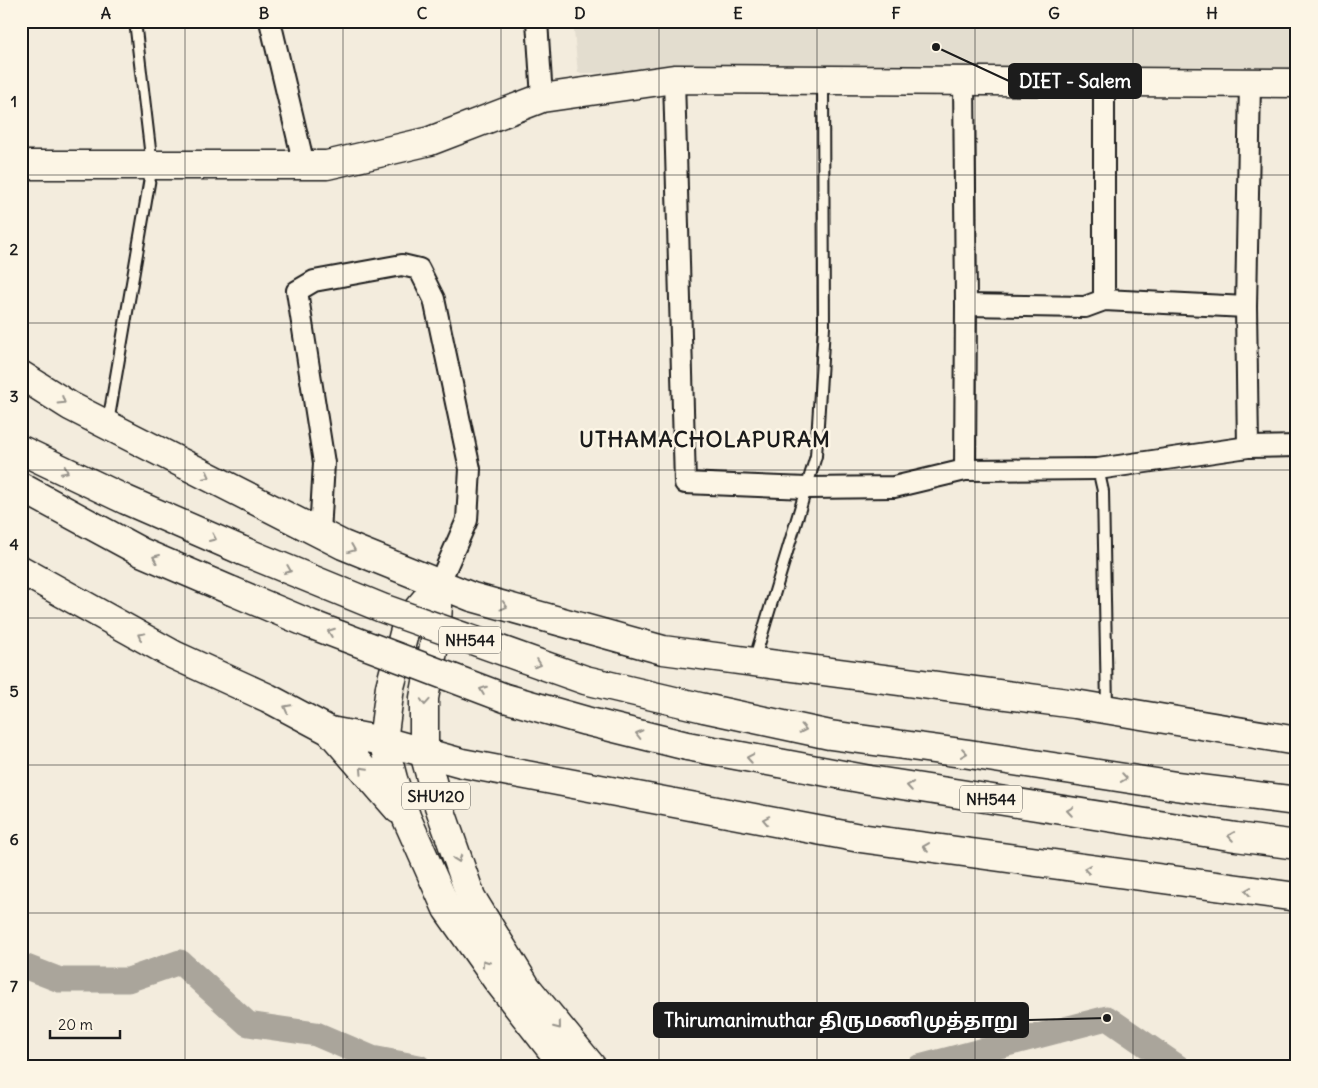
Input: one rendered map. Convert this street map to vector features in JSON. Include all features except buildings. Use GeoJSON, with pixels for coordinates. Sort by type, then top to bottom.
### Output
{"type":"FeatureCollection","features":[{"type":"Feature","properties":{"kind":"main road"},"geometry":{"type":"LineString","coordinates":[[21,165],[327,165],[430,141],[542,98],[674,79],[1297,83]]}},
{"type":"Feature","properties":{"kind":"main road"},"geometry":{"type":"LineString","coordinates":[[21,375],[70,406],[320,534],[472,597],[663,650],[1107,709],[1297,740]]}},
{"type":"Feature","properties":{"kind":"main road","name":"NH544"},"geometry":{"type":"LineString","coordinates":[[21,450],[126,500],[243,551],[382,608],[584,680],[830,735],[1176,786],[1297,801]]}},
{"type":"Feature","properties":{"kind":"main road","name":"NH544"},"geometry":{"type":"LineString","coordinates":[[21,487],[142,552],[310,624],[505,698],[586,721],[687,746],[870,780],[1297,845]]}},
{"type":"Feature","properties":{"kind":"main road"},"geometry":{"type":"LineString","coordinates":[[21,570],[174,655],[268,698],[330,731],[383,741],[462,763],[860,838],[1297,897]]}},
{"type":"Feature","properties":{"kind":"main road","name":"SHU120"},"geometry":{"type":"LineString","coordinates":[[407,819],[393,779],[383,741],[390,687],[407,622],[440,584]]}},
{"type":"Feature","properties":{"kind":"main road","name":"SHU120"},"geometry":{"type":"LineString","coordinates":[[440,584],[436,636],[424,698],[424,753],[438,803],[471,897],[521,995],[592,1067]]}},
{"type":"Feature","properties":{"kind":"main road"},"geometry":{"type":"LineString","coordinates":[[330,731],[407,819],[446,910],[521,995],[565,1067]]}},
{"type":"Feature","properties":{"kind":"street"},"geometry":{"type":"LineString","coordinates":[[270,21],[304,165]]}},
{"type":"Feature","properties":{"kind":"street"},"geometry":{"type":"LineString","coordinates":[[537,21],[542,98]]}},
{"type":"Feature","properties":{"kind":"street"},"geometry":{"type":"LineString","coordinates":[[674,79],[685,483],[807,488],[894,487],[965,470],[1098,469],[1248,447],[1297,446]]}},
{"type":"Feature","properties":{"kind":"street"},"geometry":{"type":"LineString","coordinates":[[964,80],[965,470]]}},
{"type":"Feature","properties":{"kind":"street"},"geometry":{"type":"LineString","coordinates":[[1104,81],[1104,300]]}},
{"type":"Feature","properties":{"kind":"street"},"geometry":{"type":"LineString","coordinates":[[1248,447],[1246,307],[1250,82]]}},
{"type":"Feature","properties":{"kind":"street"},"geometry":{"type":"LineString","coordinates":[[320,534],[324,463],[297,291],[314,281],[372,270],[402,265],[419,269],[434,299],[470,469],[467,520],[440,584]]}},
{"type":"Feature","properties":{"kind":"street"},"geometry":{"type":"LineString","coordinates":[[966,305],[1085,306],[1104,300],[1246,307]]}},
{"type":"Feature","properties":{"kind":"lane"},"geometry":{"type":"LineString","coordinates":[[108,425],[152,166],[135,21]]}},
{"type":"Feature","properties":{"kind":"lane"},"geometry":{"type":"LineString","coordinates":[[753,662],[816,456],[824,327],[823,79]]}},
{"type":"Feature","properties":{"kind":"lane"},"geometry":{"type":"LineString","coordinates":[[1098,469],[1103,491],[1107,709]]}},
{"type":"Feature","properties":{"kind":"shaded area"},"geometry":{"type":"Polygon","coordinates":[[[573,21],[1297,21],[1297,73],[578,73],[573,21]]]}},
{"type":"Feature","properties":{"kind":"waterway"},"geometry":{"type":"LineString","coordinates":[[21,965],[60,980],[128,980],[180,962],[248,1024],[316,1034],[372,1058],[419,1067]]}},
{"type":"Feature","properties":{"kind":"waterway"},"geometry":{"type":"LineString","coordinates":[[919,1067],[1107,1018],[1178,1067]]}},
{"type":"Feature","properties":{"kind":"place","name":"DIET - Salem"},"geometry":{"type":"Point","coordinates":[936,47]}},
{"type":"Feature","properties":{"kind":"place","name":"Thirumanimuthar திருமணிமுத்தாறு"},"geometry":{"type":"Point","coordinates":[1107,1018]}},
{"type":"Feature","properties":{"kind":"district","name":"UTHAMACHOLAPURAM"},"geometry":{"type":"Point","coordinates":[705,439]}}]}
